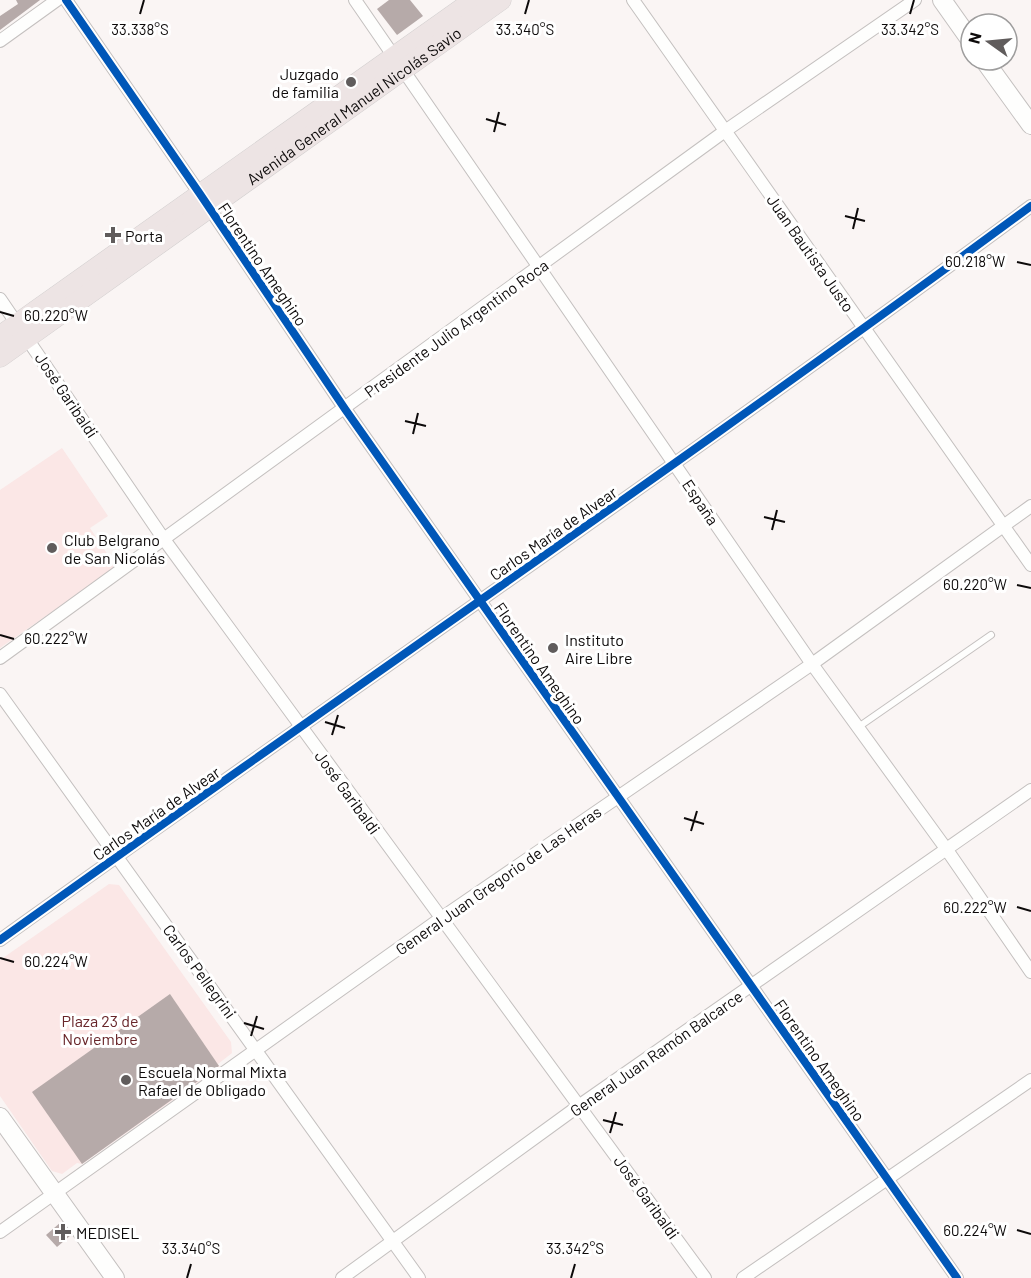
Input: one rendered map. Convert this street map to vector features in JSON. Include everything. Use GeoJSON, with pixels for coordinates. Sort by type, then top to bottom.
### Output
{"type":"FeatureCollection","features":[{"type":"Feature","properties":{"kind":"main road","name":"Avenida General Manuel Nicolás Savio"},"geometry":{"type":"LineString","coordinates":[[399,63],[474,0]]}},
{"type":"Feature","properties":{"kind":"main road","name":"Avenida General Manuel Nicolás Savio"},"geometry":{"type":"LineString","coordinates":[[0,357],[23,330],[399,63],[501,0]]}},
{"type":"Feature","properties":{"kind":"main road","name":"Avenida General Manuel Nicolás Savio"},"geometry":{"type":"LineString","coordinates":[[0,336],[23,330]]}},
{"type":"Feature","properties":{"kind":"street"},"geometry":{"type":"LineString","coordinates":[[0,41],[57,0]]}},
{"type":"Feature","properties":{"kind":"street","name":"Florentino Ameghino"},"geometry":{"type":"LineString","coordinates":[[66,0],[345,409],[957,1278]]}},
{"type":"Feature","properties":{"kind":"street","name":"España"},"geometry":{"type":"LineString","coordinates":[[355,0],[857,729],[947,850],[1031,972]]}},
{"type":"Feature","properties":{"kind":"street","name":"Juan Bautista Justo"},"geometry":{"type":"LineString","coordinates":[[633,0],[1031,565]]}},
{"type":"Feature","properties":{"kind":"street","name":"Presidente Julio Argentino Roca"},"geometry":{"type":"LineString","coordinates":[[0,658],[725,131],[915,0]]}},
{"type":"Feature","properties":{"kind":"street"},"geometry":{"type":"LineString","coordinates":[[942,0],[959,24]]}},
{"type":"Feature","properties":{"kind":"street"},"geometry":{"type":"LineString","coordinates":[[993,72],[1031,125]]}},
{"type":"Feature","properties":{"kind":"street","name":"Carlos María de Alvear"},"geometry":{"type":"LineString","coordinates":[[0,940],[676,464],[865,329],[1031,206]]}},
{"type":"Feature","properties":{"kind":"street","name":"José Garibaldi"},"geometry":{"type":"LineString","coordinates":[[0,299],[163,538],[440,919],[580,1104],[705,1278]]}},
{"type":"Feature","properties":{"kind":"street","name":"General Juan Gregorio de Las Heras"},"geometry":{"type":"LineString","coordinates":[[0,1232],[440,919],[812,664],[1005,527],[1031,506]]}},
{"type":"Feature","properties":{"kind":"street","name":"Carlos Pellegrini"},"geometry":{"type":"LineString","coordinates":[[0,694],[419,1278]]}},
{"type":"Feature","properties":{"kind":"street","name":"General Juan Ramón Balcarce"},"geometry":{"type":"LineString","coordinates":[[342,1278],[580,1104],[1031,790]]}},
{"type":"Feature","properties":{"kind":"street"},"geometry":{"type":"LineString","coordinates":[[743,1278],[1031,1080]]}},
{"type":"Feature","properties":{"kind":"street"},"geometry":{"type":"LineString","coordinates":[[0,1117],[115,1278]]}},
{"type":"Feature","properties":{"kind":"lane"},"geometry":{"type":"LineString","coordinates":[[857,729],[991,635]]}},
{"type":"Feature","properties":{"kind":"green space","name":"Club Belgrano de San Nicolás"},"geometry":{"type":"Polygon","coordinates":[[[62,448],[108,516],[90,528],[116,567],[0,648],[0,490],[62,448]]]}},
{"type":"Feature","properties":{"kind":"green space","name":"Plaza 23 de Noviembre"},"geometry":{"type":"Polygon","coordinates":[[[109,884],[119,885],[231,1042],[232,1053],[218,1064],[220,1067],[82,1164],[77,1163],[62,1174],[52,1171],[0,1096],[0,960],[109,884]]]}},
{"type":"Feature","properties":{"kind":"building"},"geometry":{"type":"Polygon","coordinates":[[[16,0],[40,0],[0,30],[0,16],[18,4],[16,0]]]}},
{"type":"Feature","properties":{"kind":"building"},"geometry":{"type":"Polygon","coordinates":[[[389,0],[410,0],[423,16],[397,35],[377,9],[389,0]]]}},
{"type":"Feature","properties":{"kind":"building","name":"Escuela Normal Mixta Rafael de Obligado"},"geometry":{"type":"Polygon","coordinates":[[[170,994],[219,1066],[82,1164],[32,1092],[170,994]]]}},
{"type":"Feature","properties":{"kind":"building","name":"MEDISEL"},"geometry":{"type":"Polygon","coordinates":[[[61,1222],[71,1235],[57,1247],[46,1235],[61,1222]]]}},
{"type":"Feature","properties":{"kind":"cycle path"},"geometry":{"type":"LineString","coordinates":[[66,0],[345,409],[957,1278]]}},
{"type":"Feature","properties":{"kind":"cycle path"},"geometry":{"type":"LineString","coordinates":[[0,940],[646,484],[1031,206]]}},
{"type":"Feature","properties":{"kind":"place","name":"Juzgado de familia"},"geometry":{"type":"Point","coordinates":[351,82]}},
{"type":"Feature","properties":{"kind":"place","name":"Porta"},"geometry":{"type":"Point","coordinates":[113,235]}},
{"type":"Feature","properties":{"kind":"place","name":"Club Belgrano de San Nicolás"},"geometry":{"type":"Point","coordinates":[52,548]}},
{"type":"Feature","properties":{"kind":"place","name":"Instituto Aire Libre"},"geometry":{"type":"Point","coordinates":[553,648]}},
{"type":"Feature","properties":{"kind":"place","name":"Escuela Normal Mixta Rafael de Obligado"},"geometry":{"type":"Point","coordinates":[126,1080]}},
{"type":"Feature","properties":{"kind":"place","name":"MEDISEL"},"geometry":{"type":"Point","coordinates":[63,1232]}}]}
